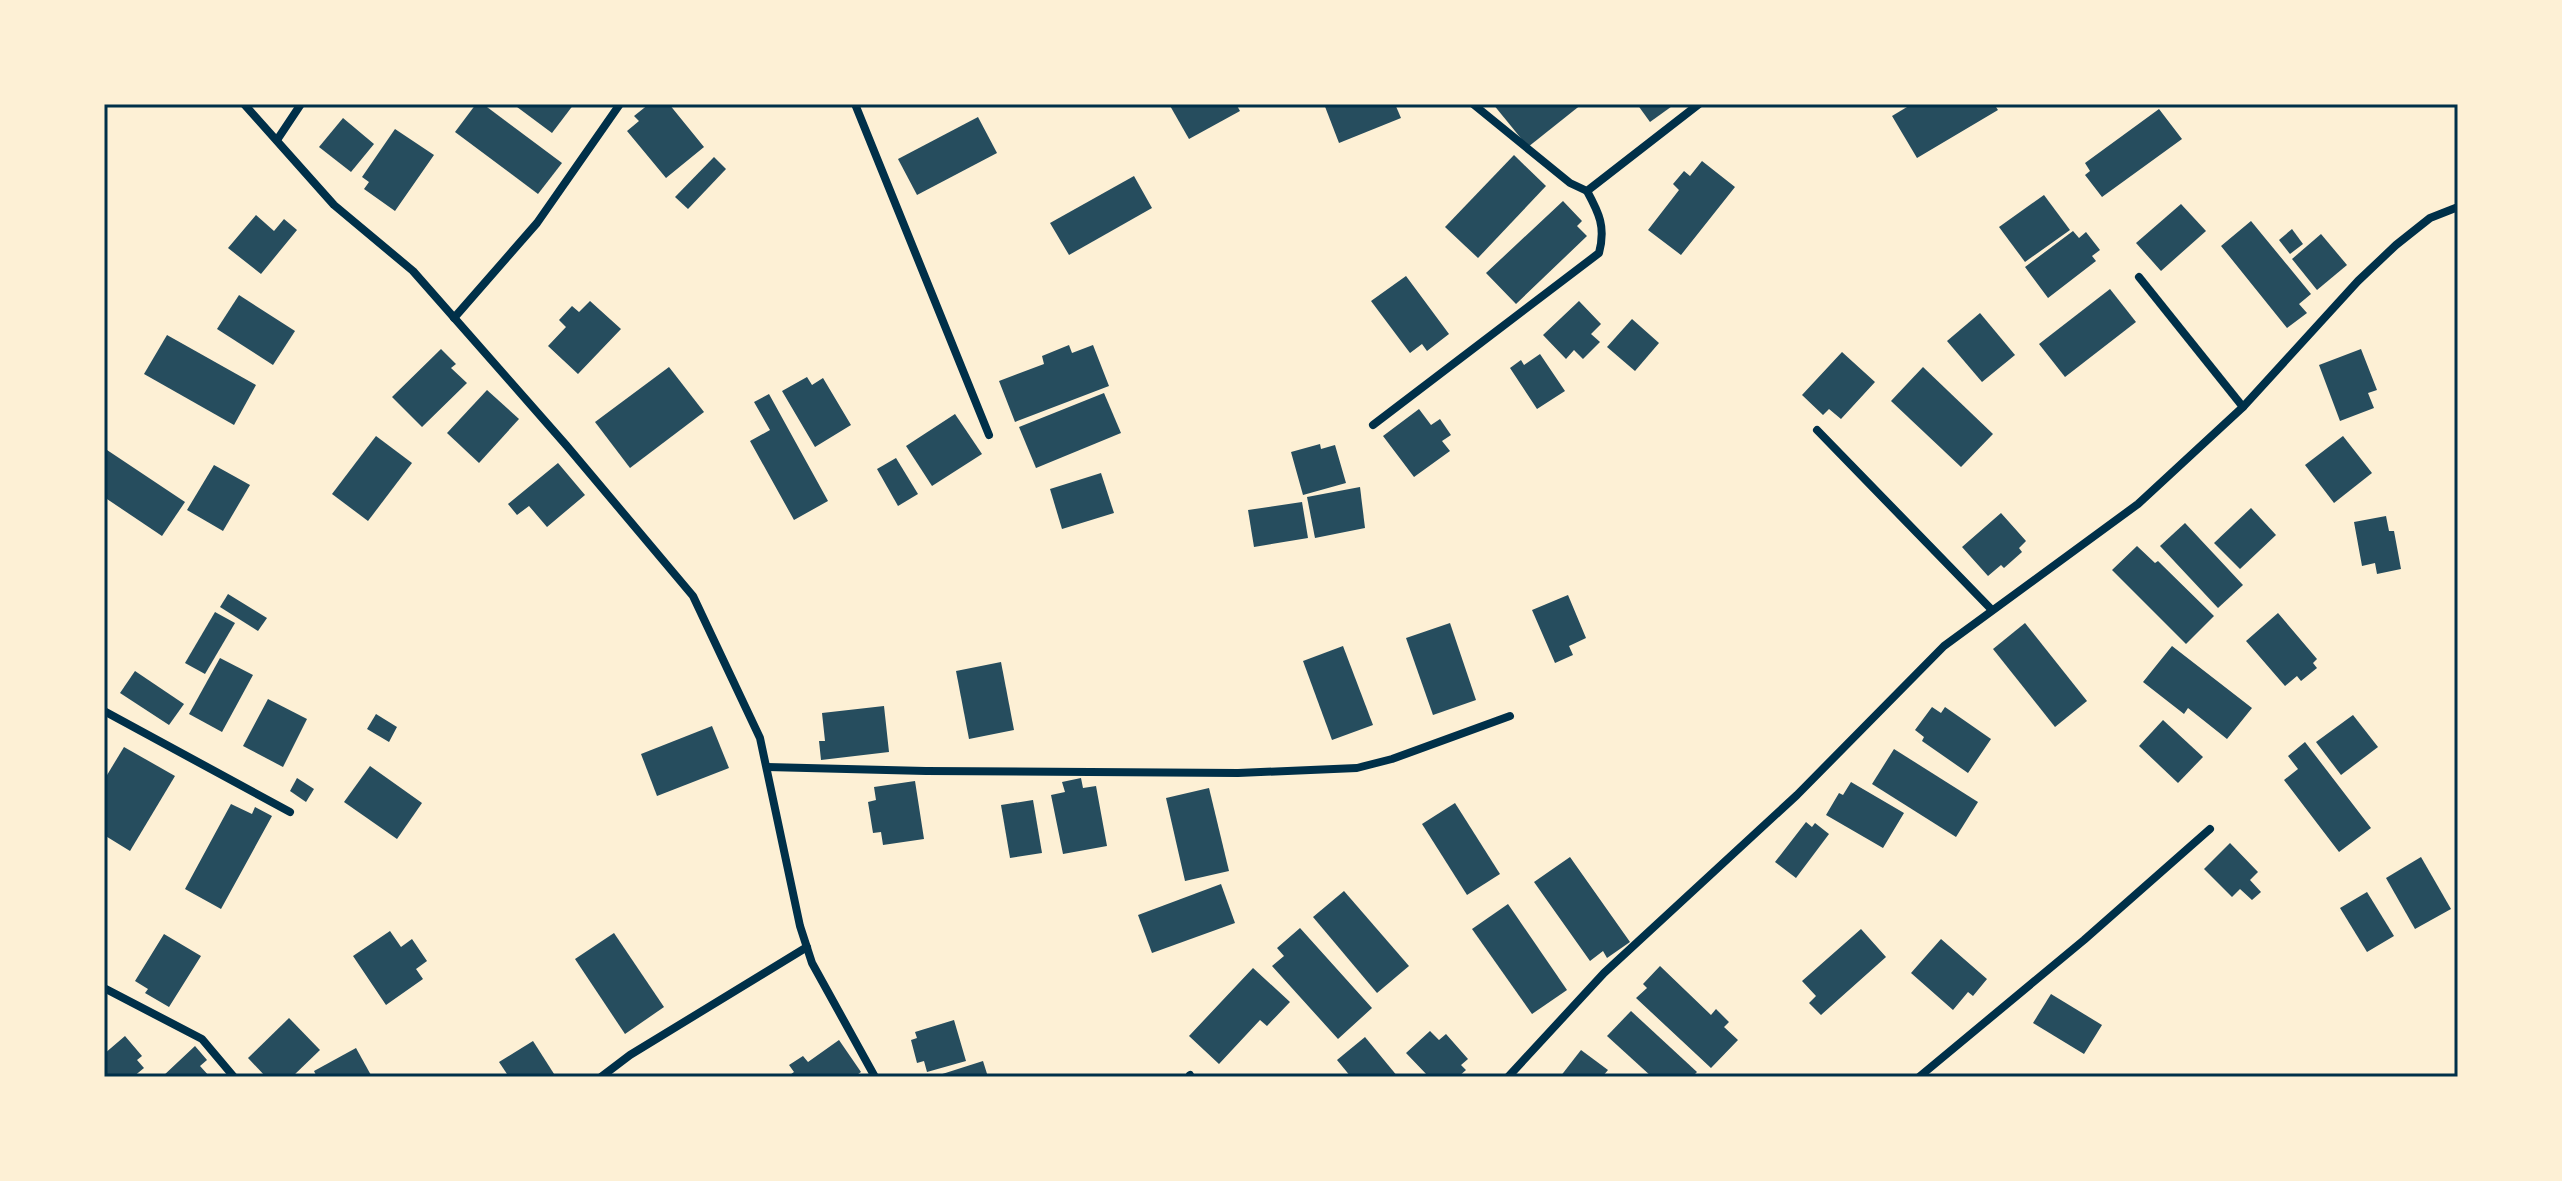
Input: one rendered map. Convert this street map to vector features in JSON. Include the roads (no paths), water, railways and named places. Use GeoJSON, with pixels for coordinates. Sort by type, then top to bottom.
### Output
{"type":"FeatureCollection","features":[{"type":"Feature","properties":{"kind":"street"},"geometry":{"type":"LineString","coordinates":[[244,104],[334,205],[413,271],[693,596],[760,738],[812,963],[875,1077]]}},
{"type":"Feature","properties":{"kind":"street"},"geometry":{"type":"LineString","coordinates":[[277,140],[301,104]]}},
{"type":"Feature","properties":{"kind":"street"},"geometry":{"type":"LineString","coordinates":[[454,318],[537,223],[620,104]]}},
{"type":"Feature","properties":{"kind":"street"},"geometry":{"type":"LineString","coordinates":[[855,104],[989,435]]}},
{"type":"Feature","properties":{"kind":"street"},"geometry":{"type":"LineString","coordinates":[[1373,425],[1599,253],[1603,236],[1602,220],[1587,191],[1570,183],[1473,104]]}},
{"type":"Feature","properties":{"kind":"street"},"geometry":{"type":"LineString","coordinates":[[1587,191],[1699,104]]}},
{"type":"Feature","properties":{"kind":"street"},"geometry":{"type":"LineString","coordinates":[[1508,1077],[1604,973],[1797,795],[1944,646],[2138,504],[2243,407],[2377,263],[2430,218],[2458,207]]}},
{"type":"Feature","properties":{"kind":"street"},"geometry":{"type":"LineString","coordinates":[[2139,277],[2243,407]]}},
{"type":"Feature","properties":{"kind":"street"},"geometry":{"type":"LineString","coordinates":[[1817,430],[1991,609]]}},
{"type":"Feature","properties":{"kind":"street"},"geometry":{"type":"LineString","coordinates":[[104,711],[290,812]]}},
{"type":"Feature","properties":{"kind":"street"},"geometry":{"type":"LineString","coordinates":[[767,767],[1238,773],[1357,768],[1392,759],[1510,716]]}},
{"type":"Feature","properties":{"kind":"street"},"geometry":{"type":"LineString","coordinates":[[1919,1077],[2084,940],[2210,829]]}},
{"type":"Feature","properties":{"kind":"street"},"geometry":{"type":"LineString","coordinates":[[601,1077],[630,1055],[807,947]]}},
{"type":"Feature","properties":{"kind":"street"},"geometry":{"type":"LineString","coordinates":[[104,988],[202,1039],[234,1077]]}}]}
